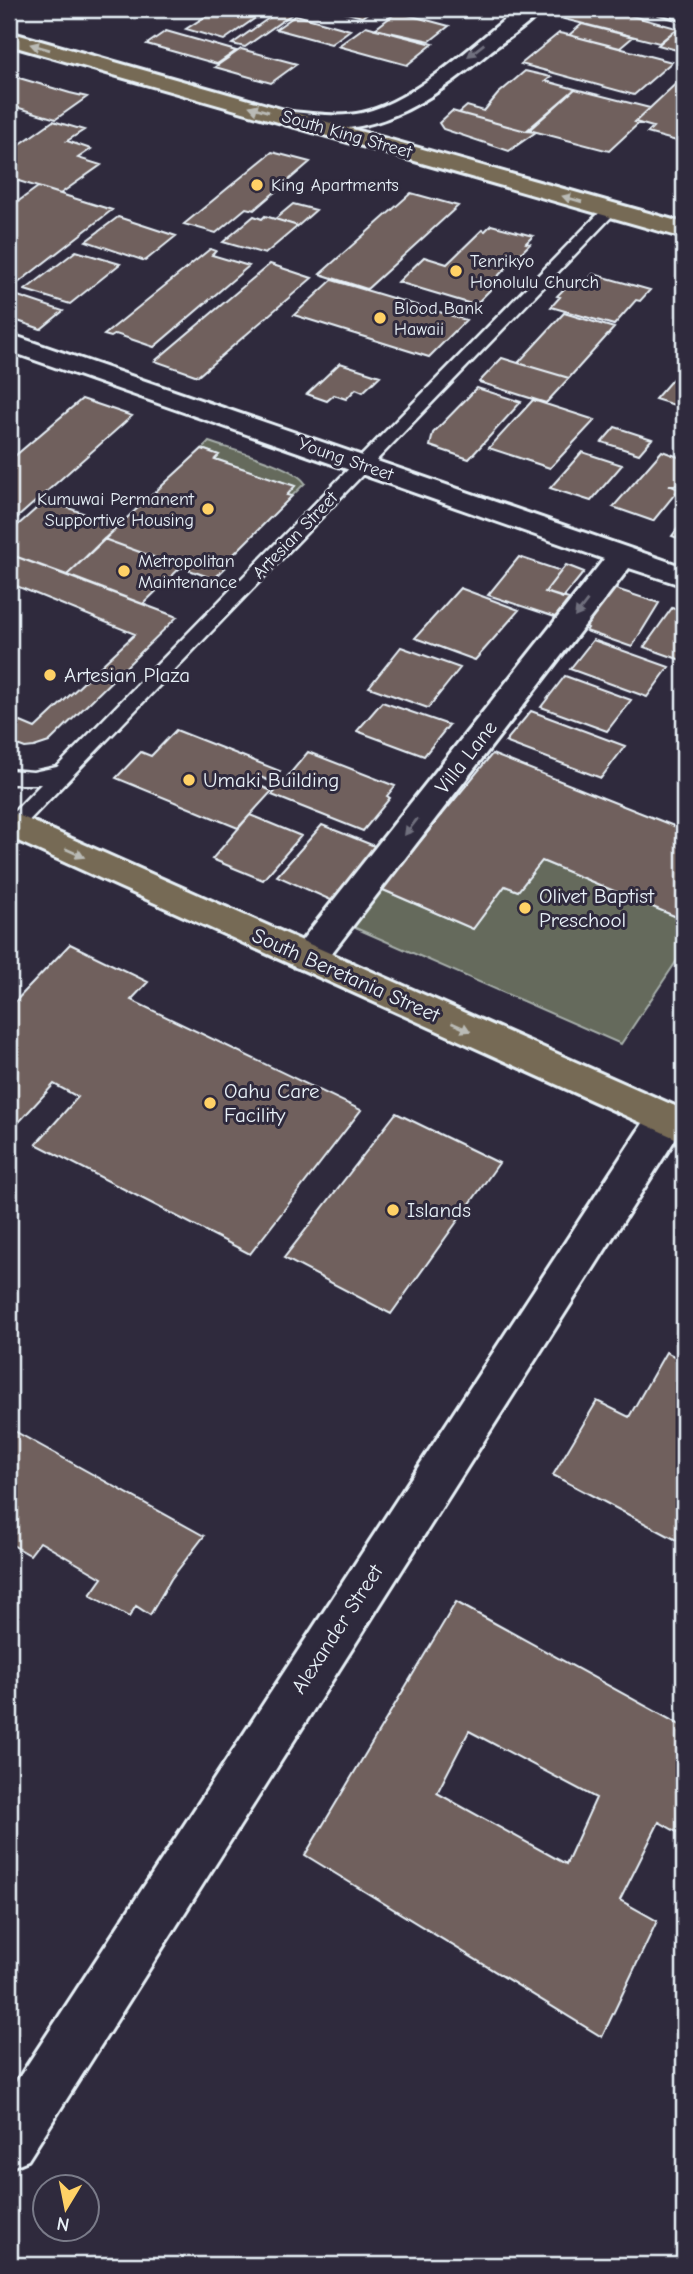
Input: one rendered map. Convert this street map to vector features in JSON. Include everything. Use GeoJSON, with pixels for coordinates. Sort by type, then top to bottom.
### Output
{"type":"FeatureCollection","features":[{"type":"Feature","properties":{"kind":"main road","name":"South King Street"},"geometry":{"type":"LineString","coordinates":[[9,38],[684,231]]}},
{"type":"Feature","properties":{"kind":"main road","name":"South Beretania Street"},"geometry":{"type":"LineString","coordinates":[[10,826],[676,1123]]}},
{"type":"Feature","properties":{"kind":"street"},"geometry":{"type":"LineString","coordinates":[[292,119],[355,121],[397,108],[531,9]]}},
{"type":"Feature","properties":{"kind":"street"},"geometry":{"type":"LineString","coordinates":[[666,9],[684,13]]}},
{"type":"Feature","properties":{"kind":"street","name":"Young Street"},"geometry":{"type":"LineString","coordinates":[[9,342],[684,577]]}},
{"type":"Feature","properties":{"kind":"street","name":"Villa Lane"},"geometry":{"type":"LineString","coordinates":[[308,958],[623,555]]}},
{"type":"Feature","properties":{"kind":"street","name":"Alexander Street"},"geometry":{"type":"LineString","coordinates":[[9,2141],[676,1123]]}},
{"type":"Feature","properties":{"kind":"lane","name":"Artesian Street"},"geometry":{"type":"LineString","coordinates":[[10,826],[610,210]]}},
{"type":"Feature","properties":{"kind":"lane"},"geometry":{"type":"LineString","coordinates":[[9,776],[33,779],[62,773]]}},
{"type":"Feature","properties":{"kind":"green space"},"geometry":{"type":"Polygon","coordinates":[[[209,442],[275,464],[298,476],[305,483],[292,496],[287,495],[294,486],[215,459],[218,455],[202,449],[209,442]]]}},
{"type":"Feature","properties":{"kind":"green space"},"geometry":{"type":"Polygon","coordinates":[[[542,861],[684,920],[684,950],[621,1044],[351,926],[381,889],[473,929],[505,886],[518,891],[542,861]]]}},
{"type":"Feature","properties":{"kind":"building"},"geometry":{"type":"Polygon","coordinates":[[[217,9],[253,9],[264,12],[224,40],[186,29],[217,9]]]}},
{"type":"Feature","properties":{"kind":"building"},"geometry":{"type":"Polygon","coordinates":[[[260,9],[295,12],[245,47],[232,44],[276,13],[260,9]]]}},
{"type":"Feature","properties":{"kind":"building"},"geometry":{"type":"Polygon","coordinates":[[[332,9],[373,9],[362,17],[332,9]]]}},
{"type":"Feature","properties":{"kind":"building"},"geometry":{"type":"Polygon","coordinates":[[[576,9],[606,9],[684,30],[682,33],[674,31],[659,43],[564,19],[576,9]]]}},
{"type":"Feature","properties":{"kind":"building"},"geometry":{"type":"Polygon","coordinates":[[[397,12],[449,26],[430,41],[375,29],[397,12]]]}},
{"type":"Feature","properties":{"kind":"building"},"geometry":{"type":"Polygon","coordinates":[[[296,15],[350,30],[331,44],[276,29],[296,15]]]}},
{"type":"Feature","properties":{"kind":"building"},"geometry":{"type":"Polygon","coordinates":[[[582,24],[633,37],[620,48],[569,35],[582,24]]]}},
{"type":"Feature","properties":{"kind":"building"},"geometry":{"type":"Polygon","coordinates":[[[366,26],[433,44],[407,65],[338,46],[366,26]]]}},
{"type":"Feature","properties":{"kind":"building"},"geometry":{"type":"Polygon","coordinates":[[[166,31],[236,51],[217,64],[147,44],[166,31]]]}},
{"type":"Feature","properties":{"kind":"building"},"geometry":{"type":"Polygon","coordinates":[[[674,31],[684,34],[684,52],[658,45],[674,31]]]}},
{"type":"Feature","properties":{"kind":"building"},"geometry":{"type":"Polygon","coordinates":[[[559,33],[672,62],[634,95],[521,64],[559,33]]]}},
{"type":"Feature","properties":{"kind":"building"},"geometry":{"type":"Polygon","coordinates":[[[241,49],[297,64],[271,83],[215,67],[241,49]]]}},
{"type":"Feature","properties":{"kind":"building"},"geometry":{"type":"Polygon","coordinates":[[[525,71],[551,77],[546,81],[575,89],[526,131],[459,113],[467,106],[484,111],[498,94],[525,71]]]}},
{"type":"Feature","properties":{"kind":"building"},"geometry":{"type":"Polygon","coordinates":[[[9,75],[87,97],[56,119],[9,105],[9,75]]]}},
{"type":"Feature","properties":{"kind":"building"},"geometry":{"type":"Polygon","coordinates":[[[684,76],[684,143],[647,133],[653,127],[635,122],[684,76]]]}},
{"type":"Feature","properties":{"kind":"building"},"geometry":{"type":"Polygon","coordinates":[[[575,89],[650,108],[635,122],[639,123],[609,151],[529,130],[575,89]]]}},
{"type":"Feature","properties":{"kind":"building"},"geometry":{"type":"Polygon","coordinates":[[[452,111],[536,132],[509,151],[443,129],[439,123],[452,111]]]}},
{"type":"Feature","properties":{"kind":"building"},"geometry":{"type":"Polygon","coordinates":[[[53,121],[84,130],[67,141],[91,149],[78,158],[101,165],[60,194],[9,178],[9,152],[53,121]]]}},
{"type":"Feature","properties":{"kind":"building","name":"King Apartments"},"geometry":{"type":"Polygon","coordinates":[[[272,152],[310,162],[254,210],[246,208],[216,233],[184,224],[272,152]]]}},
{"type":"Feature","properties":{"kind":"building"},"geometry":{"type":"Polygon","coordinates":[[[38,187],[112,210],[9,290],[9,208],[38,187]]]}},
{"type":"Feature","properties":{"kind":"building"},"geometry":{"type":"Polygon","coordinates":[[[411,193],[458,206],[367,289],[320,274],[411,193]]]}},
{"type":"Feature","properties":{"kind":"building"},"geometry":{"type":"Polygon","coordinates":[[[293,204],[316,210],[298,226],[275,219],[293,204]]]}},
{"type":"Feature","properties":{"kind":"building"},"geometry":{"type":"Polygon","coordinates":[[[254,216],[262,219],[265,216],[298,226],[265,254],[223,242],[254,216]]]}},
{"type":"Feature","properties":{"kind":"building"},"geometry":{"type":"Polygon","coordinates":[[[118,217],[176,236],[145,261],[86,241],[118,217]]]}},
{"type":"Feature","properties":{"kind":"building","name":"Tenrikyo Honolulu Church"},"geometry":{"type":"Polygon","coordinates":[[[491,225],[533,236],[526,243],[530,244],[496,278],[500,280],[475,305],[398,282],[424,257],[447,264],[482,230],[485,231],[491,225]]]}},
{"type":"Feature","properties":{"kind":"building"},"geometry":{"type":"Polygon","coordinates":[[[210,249],[216,251],[212,255],[249,266],[154,347],[116,334],[111,337],[104,335],[210,249]]]}},
{"type":"Feature","properties":{"kind":"building"},"geometry":{"type":"Polygon","coordinates":[[[76,251],[120,264],[70,304],[25,290],[76,251]]]}},
{"type":"Feature","properties":{"kind":"building"},"geometry":{"type":"Polygon","coordinates":[[[270,264],[312,278],[198,376],[155,361],[270,264]]]}},
{"type":"Feature","properties":{"kind":"building"},"geometry":{"type":"Polygon","coordinates":[[[593,274],[650,290],[640,301],[636,300],[614,325],[551,307],[560,297],[557,296],[566,287],[562,286],[567,281],[583,285],[593,274]]]}},
{"type":"Feature","properties":{"kind":"building","name":"Blood Bank Hawaii"},"geometry":{"type":"Polygon","coordinates":[[[332,280],[466,320],[429,357],[294,315],[332,280]]]}},
{"type":"Feature","properties":{"kind":"building"},"geometry":{"type":"Polygon","coordinates":[[[9,293],[63,311],[41,329],[9,318],[9,293]]]}},
{"type":"Feature","properties":{"kind":"building"},"geometry":{"type":"Polygon","coordinates":[[[564,313],[614,328],[569,378],[518,363],[564,313]]]}},
{"type":"Feature","properties":{"kind":"building"},"geometry":{"type":"Polygon","coordinates":[[[502,358],[569,378],[546,403],[479,382],[502,358]]]}},
{"type":"Feature","properties":{"kind":"building"},"geometry":{"type":"Polygon","coordinates":[[[340,363],[380,376],[363,392],[356,389],[346,399],[334,395],[327,401],[307,394],[340,363]]]}},
{"type":"Feature","properties":{"kind":"building"},"geometry":{"type":"Polygon","coordinates":[[[684,366],[684,408],[655,399],[684,366]]]}},
{"type":"Feature","properties":{"kind":"building"},"geometry":{"type":"Polygon","coordinates":[[[477,388],[521,402],[469,459],[430,446],[433,433],[477,388]]]}},
{"type":"Feature","properties":{"kind":"building"},"geometry":{"type":"Polygon","coordinates":[[[82,399],[132,416],[9,525],[9,461],[82,399]]]}},
{"type":"Feature","properties":{"kind":"building"},"geometry":{"type":"Polygon","coordinates":[[[533,400],[595,420],[550,468],[489,448],[533,400]]]}},
{"type":"Feature","properties":{"kind":"building"},"geometry":{"type":"Polygon","coordinates":[[[615,427],[652,439],[639,454],[602,442],[615,427]]]}},
{"type":"Feature","properties":{"kind":"building","name":"Kumuwai Permanent Supportive Housing"},"geometry":{"type":"Polygon","coordinates":[[[202,449],[219,455],[215,459],[295,486],[287,495],[292,496],[228,560],[232,561],[214,579],[104,539],[202,449]]]}},
{"type":"Feature","properties":{"kind":"building"},"geometry":{"type":"Polygon","coordinates":[[[662,451],[684,459],[684,476],[677,485],[669,485],[679,489],[653,521],[613,507],[662,451]]]}},
{"type":"Feature","properties":{"kind":"building"},"geometry":{"type":"Polygon","coordinates":[[[582,452],[622,465],[591,501],[550,488],[582,452]]]}},
{"type":"Feature","properties":{"kind":"building"},"geometry":{"type":"Polygon","coordinates":[[[46,500],[119,526],[67,575],[9,554],[9,533],[46,500]]]}},
{"type":"Feature","properties":{"kind":"building"},"geometry":{"type":"Polygon","coordinates":[[[684,520],[684,540],[672,536],[684,520]]]}},
{"type":"Feature","properties":{"kind":"building","name":"Metropolitan Maintenance"},"geometry":{"type":"Polygon","coordinates":[[[104,539],[181,567],[143,604],[67,575],[104,539]]]}},
{"type":"Feature","properties":{"kind":"building"},"geometry":{"type":"Polygon","coordinates":[[[9,554],[177,617],[49,742],[25,748],[9,742],[9,554]]]}},
{"type":"Feature","properties":{"kind":"building"},"geometry":{"type":"Polygon","coordinates":[[[519,557],[561,571],[545,592],[569,599],[555,617],[488,595],[519,557]]]}},
{"type":"Feature","properties":{"kind":"building"},"geometry":{"type":"Polygon","coordinates":[[[566,565],[584,572],[563,598],[545,592],[566,565]]]}},
{"type":"Feature","properties":{"kind":"building","name":"Artesian Plaza"},"geometry":{"type":"Polygon","coordinates":[[[9,583],[135,634],[35,728],[9,717],[9,583]]]}},
{"type":"Feature","properties":{"kind":"building"},"geometry":{"type":"Polygon","coordinates":[[[460,588],[519,610],[475,660],[415,638],[460,588]]]}},
{"type":"Feature","properties":{"kind":"building"},"geometry":{"type":"Polygon","coordinates":[[[613,588],[659,603],[632,647],[586,631],[588,628],[585,626],[613,588]]]}},
{"type":"Feature","properties":{"kind":"building"},"geometry":{"type":"Polygon","coordinates":[[[672,608],[684,612],[684,661],[644,647],[672,608]]]}},
{"type":"Feature","properties":{"kind":"building"},"geometry":{"type":"Polygon","coordinates":[[[593,640],[669,667],[647,697],[570,669],[593,640]]]}},
{"type":"Feature","properties":{"kind":"building"},"geometry":{"type":"Polygon","coordinates":[[[401,647],[460,668],[428,708],[369,687],[401,647]]]}},
{"type":"Feature","properties":{"kind":"building"},"geometry":{"type":"Polygon","coordinates":[[[565,676],[631,700],[607,731],[541,707],[565,676]]]}},
{"type":"Feature","properties":{"kind":"building"},"geometry":{"type":"Polygon","coordinates":[[[382,702],[449,725],[424,756],[357,731],[382,702]]]}},
{"type":"Feature","properties":{"kind":"building"},"geometry":{"type":"Polygon","coordinates":[[[531,711],[625,746],[601,778],[505,742],[531,711]]]}},
{"type":"Feature","properties":{"kind":"building","name":"Umaki Building"},"geometry":{"type":"Polygon","coordinates":[[[176,730],[280,771],[270,781],[260,777],[255,784],[272,791],[238,828],[116,778],[141,752],[151,756],[176,730]]]}},
{"type":"Feature","properties":{"kind":"building"},"geometry":{"type":"Polygon","coordinates":[[[308,752],[395,786],[387,796],[390,798],[363,831],[272,795],[308,752]]]}},
{"type":"Feature","properties":{"kind":"building","name":"Olivet Baptist Preschool"},"geometry":{"type":"Polygon","coordinates":[[[492,754],[684,830],[684,920],[542,861],[518,891],[505,886],[473,929],[381,889],[492,754]]]}},
{"type":"Feature","properties":{"kind":"building"},"geometry":{"type":"Polygon","coordinates":[[[250,815],[301,836],[263,880],[212,859],[250,815]]]}},
{"type":"Feature","properties":{"kind":"building"},"geometry":{"type":"Polygon","coordinates":[[[322,825],[377,847],[333,901],[277,876],[322,825]]]}},
{"type":"Feature","properties":{"kind":"building","name":"Oahu Care Facility"},"geometry":{"type":"Polygon","coordinates":[[[70,944],[148,982],[131,1000],[361,1110],[250,1254],[36,1144],[78,1097],[54,1084],[19,1122],[9,1117],[9,1008],[70,944]]]}},
{"type":"Feature","properties":{"kind":"building","name":"Islands"},"geometry":{"type":"Polygon","coordinates":[[[396,1113],[499,1163],[391,1314],[284,1258],[396,1113]]]}},
{"type":"Feature","properties":{"kind":"building"},"geometry":{"type":"Polygon","coordinates":[[[666,1352],[684,1361],[684,1544],[553,1475],[597,1401],[629,1417],[666,1352]]]}},
{"type":"Feature","properties":{"kind":"building"},"geometry":{"type":"Polygon","coordinates":[[[9,1428],[204,1536],[171,1579],[150,1615],[136,1606],[129,1617],[90,1595],[102,1578],[40,1542],[30,1555],[9,1543],[9,1428]]]}},
{"type":"Feature","properties":{"kind":"building"},"geometry":{"type":"Polygon","coordinates":[[[456,1602],[684,1727],[684,1836],[659,1822],[620,1900],[657,1921],[602,2037],[305,1855],[456,1602]],[[469,1731],[437,1793],[566,1864],[596,1798],[469,1731]]]}},
{"type":"Feature","properties":{"kind":"place","name":"King Apartments"},"geometry":{"type":"Point","coordinates":[257,185]}},
{"type":"Feature","properties":{"kind":"place","name":"Tenrikyo Honolulu Church"},"geometry":{"type":"Point","coordinates":[456,271]}},
{"type":"Feature","properties":{"kind":"place","name":"Blood Bank Hawaii"},"geometry":{"type":"Point","coordinates":[380,318]}},
{"type":"Feature","properties":{"kind":"place","name":"Kumuwai Permanent Supportive Housing"},"geometry":{"type":"Point","coordinates":[208,509]}},
{"type":"Feature","properties":{"kind":"place","name":"Metropolitan Maintenance"},"geometry":{"type":"Point","coordinates":[124,571]}},
{"type":"Feature","properties":{"kind":"place","name":"Artesian Plaza"},"geometry":{"type":"Point","coordinates":[50,675]}},
{"type":"Feature","properties":{"kind":"place","name":"Umaki Building"},"geometry":{"type":"Point","coordinates":[189,780]}},
{"type":"Feature","properties":{"kind":"place","name":"Olivet Baptist Preschool"},"geometry":{"type":"Point","coordinates":[525,908]}},
{"type":"Feature","properties":{"kind":"place","name":"Oahu Care Facility"},"geometry":{"type":"Point","coordinates":[210,1103]}},
{"type":"Feature","properties":{"kind":"place","name":"Islands"},"geometry":{"type":"Point","coordinates":[393,1210]}}]}
